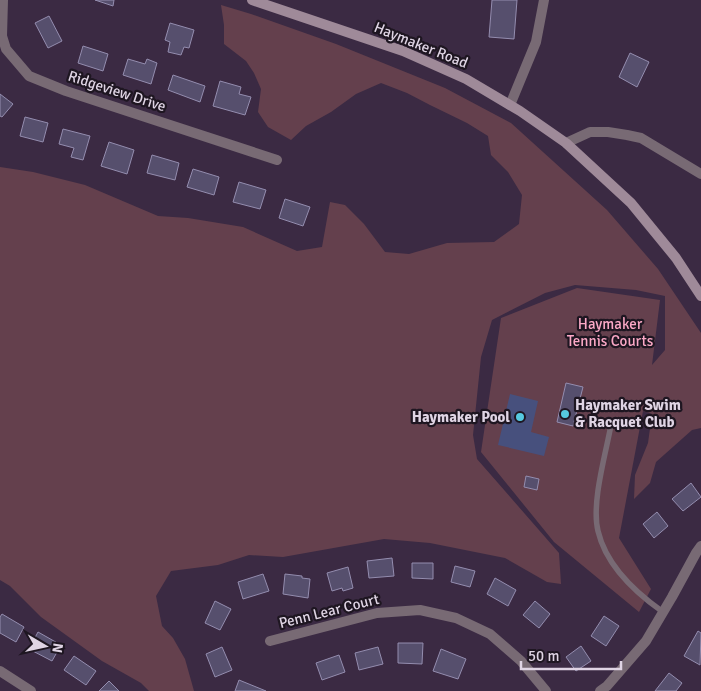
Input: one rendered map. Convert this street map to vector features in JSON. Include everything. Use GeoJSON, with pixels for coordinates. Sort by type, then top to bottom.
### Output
{"type":"FeatureCollection","features":[{"type":"Feature","properties":{"kind":"main road","name":"Haymaker Road"},"geometry":{"type":"LineString","coordinates":[[252,0],[403,52],[466,78],[510,105],[566,143],[631,203],[676,258],[701,296]]}},
{"type":"Feature","properties":{"kind":"street","name":"Ridgeview Drive"},"geometry":{"type":"LineString","coordinates":[[3,0],[2,36],[6,49],[29,76],[66,91],[277,160]]}},
{"type":"Feature","properties":{"kind":"street"},"geometry":{"type":"LineString","coordinates":[[510,105],[536,42],[544,0]]}},
{"type":"Feature","properties":{"kind":"street"},"geometry":{"type":"LineString","coordinates":[[566,143],[590,132],[608,132],[641,138],[701,174]]}},
{"type":"Feature","properties":{"kind":"street"},"geometry":{"type":"LineString","coordinates":[[600,691],[607,686],[646,641],[701,546]]}},
{"type":"Feature","properties":{"kind":"street","name":"Penn Lear Court"},"geometry":{"type":"LineString","coordinates":[[270,641],[377,612],[420,610],[456,618],[490,634],[522,661],[546,691]]}},
{"type":"Feature","properties":{"kind":"street"},"geometry":{"type":"LineString","coordinates":[[0,671],[30,691]]}},
{"type":"Feature","properties":{"kind":"lane"},"geometry":{"type":"LineString","coordinates":[[611,425],[596,500],[597,529],[604,547],[621,574],[644,599],[663,612]]}},
{"type":"Feature","properties":{"kind":"green space","name":"Haymaker Tennis Courts"},"geometry":{"type":"Polygon","coordinates":[[[221,5],[336,44],[445,88],[511,123],[607,210],[658,269],[701,333],[701,428],[692,430],[656,462],[650,483],[634,499],[635,475],[648,443],[652,414],[643,411],[619,538],[651,589],[639,612],[554,542],[481,452],[501,318],[577,288],[660,300],[652,365],[665,350],[665,296],[636,290],[575,285],[545,293],[492,320],[481,357],[473,435],[477,459],[559,553],[561,584],[547,582],[505,558],[430,543],[384,539],[283,557],[249,555],[218,565],[171,571],[156,596],[162,626],[173,638],[185,659],[194,691],[149,691],[141,683],[102,661],[41,617],[10,586],[0,580],[0,167],[33,172],[85,185],[158,216],[188,218],[243,227],[297,251],[322,247],[330,202],[345,205],[364,224],[385,252],[409,254],[447,243],[494,242],[519,224],[522,195],[508,172],[491,155],[488,136],[467,123],[407,93],[381,83],[356,94],[331,112],[306,126],[291,140],[268,127],[258,112],[261,89],[254,73],[246,61],[224,44],[221,5]]]}},
{"type":"Feature","properties":{"kind":"water","name":"Haymaker Pool"},"geometry":{"type":"Polygon","coordinates":[[[510,394],[538,401],[531,432],[549,437],[544,456],[498,445],[510,394]]]}},
{"type":"Feature","properties":{"kind":"building"},"geometry":{"type":"Polygon","coordinates":[[[95,0],[114,0],[113,6],[95,0]]]}},
{"type":"Feature","properties":{"kind":"building"},"geometry":{"type":"Polygon","coordinates":[[[492,0],[517,0],[514,39],[489,37],[492,0]]]}},
{"type":"Feature","properties":{"kind":"building"},"geometry":{"type":"Polygon","coordinates":[[[49,16],[62,41],[48,48],[35,23],[49,16]]]}},
{"type":"Feature","properties":{"kind":"building"},"geometry":{"type":"Polygon","coordinates":[[[170,23],[194,30],[189,48],[184,47],[181,55],[168,52],[170,42],[165,40],[170,23]]]}},
{"type":"Feature","properties":{"kind":"building"},"geometry":{"type":"Polygon","coordinates":[[[83,46],[108,54],[103,71],[78,63],[83,46]]]}},
{"type":"Feature","properties":{"kind":"building"},"geometry":{"type":"Polygon","coordinates":[[[630,53],[649,62],[637,87],[619,77],[630,53]]]}},
{"type":"Feature","properties":{"kind":"building"},"geometry":{"type":"Polygon","coordinates":[[[128,59],[145,64],[147,59],[157,63],[151,84],[123,75],[128,59]]]}},
{"type":"Feature","properties":{"kind":"building"},"geometry":{"type":"Polygon","coordinates":[[[173,75],[205,86],[200,102],[168,90],[173,75]]]}},
{"type":"Feature","properties":{"kind":"building"},"geometry":{"type":"Polygon","coordinates":[[[220,81],[241,87],[239,94],[251,97],[245,115],[213,106],[220,81]]]}},
{"type":"Feature","properties":{"kind":"building"},"geometry":{"type":"Polygon","coordinates":[[[0,94],[13,104],[2,117],[0,116],[0,94]]]}},
{"type":"Feature","properties":{"kind":"building"},"geometry":{"type":"Polygon","coordinates":[[[25,117],[48,123],[43,142],[20,136],[25,117]]]}},
{"type":"Feature","properties":{"kind":"building"},"geometry":{"type":"Polygon","coordinates":[[[63,129],[90,136],[83,160],[71,157],[74,148],[59,144],[63,129]]]}},
{"type":"Feature","properties":{"kind":"building"},"geometry":{"type":"Polygon","coordinates":[[[109,142],[134,150],[127,174],[101,166],[109,142]]]}},
{"type":"Feature","properties":{"kind":"building"},"geometry":{"type":"Polygon","coordinates":[[[152,155],[179,163],[175,180],[147,173],[152,155]]]}},
{"type":"Feature","properties":{"kind":"building"},"geometry":{"type":"Polygon","coordinates":[[[193,169],[219,177],[214,195],[187,187],[193,169]]]}},
{"type":"Feature","properties":{"kind":"building"},"geometry":{"type":"Polygon","coordinates":[[[239,182],[266,190],[260,209],[233,202],[239,182]]]}},
{"type":"Feature","properties":{"kind":"building"},"geometry":{"type":"Polygon","coordinates":[[[285,199],[310,207],[303,226],[279,218],[285,199]]]}},
{"type":"Feature","properties":{"kind":"building"},"geometry":{"type":"Polygon","coordinates":[[[566,383],[583,387],[573,426],[557,422],[566,383]]]}},
{"type":"Feature","properties":{"kind":"building"},"geometry":{"type":"Polygon","coordinates":[[[526,476],[539,479],[537,490],[524,487],[526,476]]]}},
{"type":"Feature","properties":{"kind":"building"},"geometry":{"type":"Polygon","coordinates":[[[691,483],[701,497],[683,511],[672,499],[691,483]]]}},
{"type":"Feature","properties":{"kind":"building"},"geometry":{"type":"Polygon","coordinates":[[[657,512],[668,526],[654,538],[643,524],[657,512]]]}},
{"type":"Feature","properties":{"kind":"building"},"geometry":{"type":"Polygon","coordinates":[[[392,558],[394,576],[369,578],[367,561],[392,558]]]}},
{"type":"Feature","properties":{"kind":"building"},"geometry":{"type":"Polygon","coordinates":[[[412,563],[433,563],[433,579],[412,578],[412,563]]]}},
{"type":"Feature","properties":{"kind":"building"},"geometry":{"type":"Polygon","coordinates":[[[455,566],[475,571],[470,587],[451,582],[455,566]]]}},
{"type":"Feature","properties":{"kind":"building"},"geometry":{"type":"Polygon","coordinates":[[[348,567],[353,588],[343,591],[342,588],[332,591],[327,573],[348,567]]]}},
{"type":"Feature","properties":{"kind":"building"},"geometry":{"type":"Polygon","coordinates":[[[263,574],[269,591],[243,599],[238,582],[263,574]]]}},
{"type":"Feature","properties":{"kind":"building"},"geometry":{"type":"Polygon","coordinates":[[[285,574],[310,579],[308,598],[283,594],[285,574]]]}},
{"type":"Feature","properties":{"kind":"building"},"geometry":{"type":"Polygon","coordinates":[[[495,578],[516,590],[508,606],[487,594],[495,578]]]}},
{"type":"Feature","properties":{"kind":"building"},"geometry":{"type":"Polygon","coordinates":[[[215,601],[231,609],[220,630],[205,623],[215,601]]]}},
{"type":"Feature","properties":{"kind":"building"},"geometry":{"type":"Polygon","coordinates":[[[535,601],[550,614],[539,628],[523,615],[535,601]]]}},
{"type":"Feature","properties":{"kind":"building"},"geometry":{"type":"Polygon","coordinates":[[[2,614],[24,627],[16,642],[0,633],[0,617],[2,614]]]}},
{"type":"Feature","properties":{"kind":"building"},"geometry":{"type":"Polygon","coordinates":[[[604,616],[619,626],[606,646],[591,636],[604,616]]]}},
{"type":"Feature","properties":{"kind":"building"},"geometry":{"type":"Polygon","coordinates":[[[698,631],[701,633],[700,665],[684,656],[698,631]]]}},
{"type":"Feature","properties":{"kind":"building"},"geometry":{"type":"Polygon","coordinates":[[[38,632],[61,645],[52,661],[29,649],[38,632]]]}},
{"type":"Feature","properties":{"kind":"building"},"geometry":{"type":"Polygon","coordinates":[[[398,643],[423,643],[422,664],[398,663],[398,643]]]}},
{"type":"Feature","properties":{"kind":"building"},"geometry":{"type":"Polygon","coordinates":[[[581,646],[591,661],[576,671],[566,657],[581,646]]]}},
{"type":"Feature","properties":{"kind":"building"},"geometry":{"type":"Polygon","coordinates":[[[222,647],[232,670],[215,677],[206,654],[222,647]]]}},
{"type":"Feature","properties":{"kind":"building"},"geometry":{"type":"Polygon","coordinates":[[[378,647],[383,664],[359,670],[355,653],[378,647]]]}},
{"type":"Feature","properties":{"kind":"building"},"geometry":{"type":"Polygon","coordinates":[[[441,649],[466,659],[458,679],[433,671],[441,649]]]}},
{"type":"Feature","properties":{"kind":"building"},"geometry":{"type":"Polygon","coordinates":[[[339,655],[345,672],[322,680],[316,663],[339,655]]]}},
{"type":"Feature","properties":{"kind":"building"},"geometry":{"type":"Polygon","coordinates":[[[74,656],[96,671],[86,685],[64,670],[74,656]]]}},
{"type":"Feature","properties":{"kind":"building"},"geometry":{"type":"Polygon","coordinates":[[[669,673],[682,683],[676,691],[655,691],[669,673]]]}},
{"type":"Feature","properties":{"kind":"building"},"geometry":{"type":"Polygon","coordinates":[[[239,680],[266,691],[235,691],[239,680]]]}},
{"type":"Feature","properties":{"kind":"building"},"geometry":{"type":"Polygon","coordinates":[[[109,681],[119,691],[99,691],[109,681]]]}},
{"type":"Feature","properties":{"kind":"place","name":"Haymaker Swim & Racquet Club"},"geometry":{"type":"Point","coordinates":[565,414]}},
{"type":"Feature","properties":{"kind":"place","name":"Haymaker Pool"},"geometry":{"type":"Point","coordinates":[520,417]}}]}
